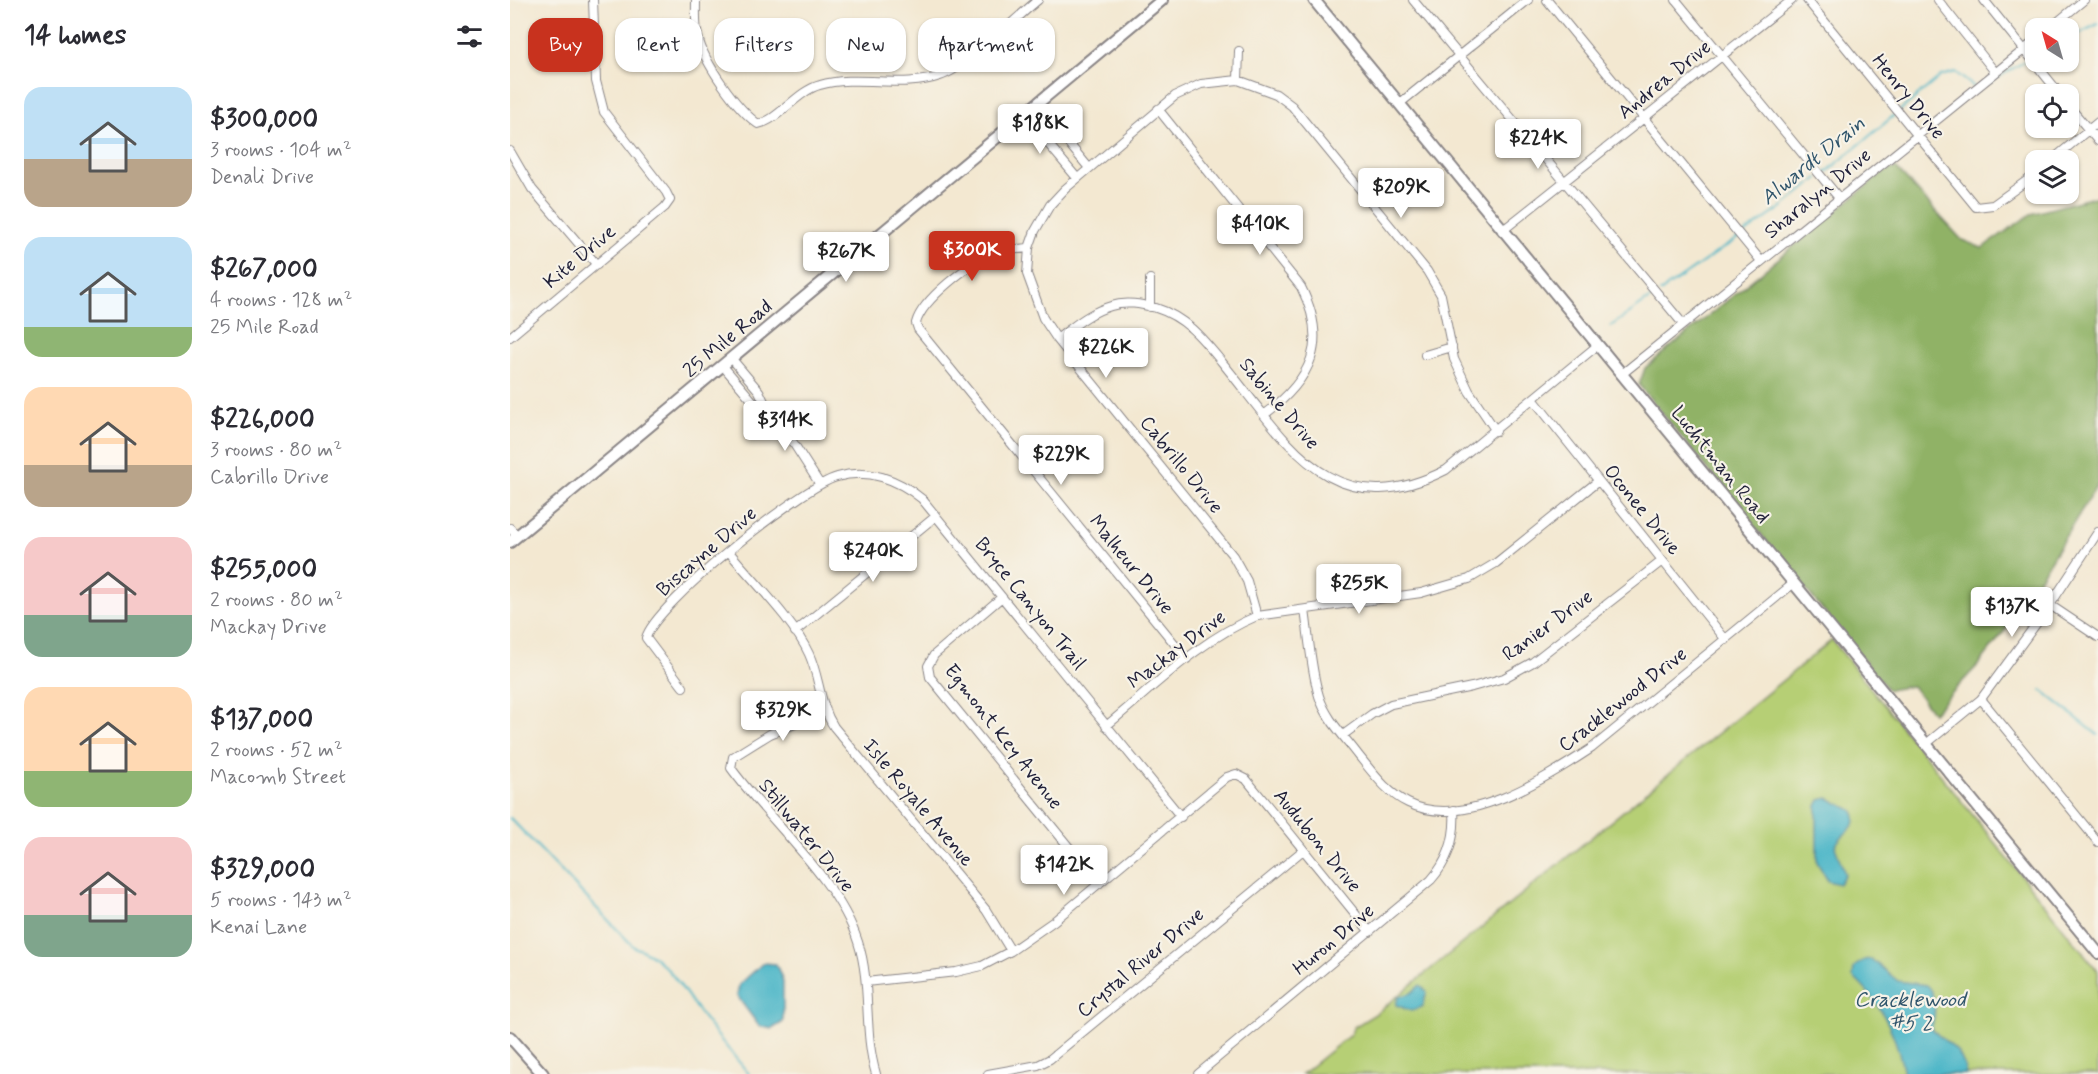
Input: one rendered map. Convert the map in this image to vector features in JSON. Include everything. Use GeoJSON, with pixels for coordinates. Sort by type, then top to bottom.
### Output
{"type":"FeatureCollection","features":[{"type":"Feature","properties":{"kind":"street","name":"Kite Drive"},"geometry":{"type":"LineString","coordinates":[[510,338],[665,207],[670,200],[604,112],[596,81],[593,0]]}},
{"type":"Feature","properties":{"kind":"street"},"geometry":{"type":"LineString","coordinates":[[696,0],[697,35],[706,57],[739,105],[758,124],[765,123],[795,97],[823,84],[939,76],[967,59],[1038,0]]}},
{"type":"Feature","properties":{"kind":"street","name":"25 Mile Road"},"geometry":{"type":"LineString","coordinates":[[512,535],[732,359],[1162,0]]}},
{"type":"Feature","properties":{"kind":"street","name":"Luchtman Road"},"geometry":{"type":"LineString","coordinates":[[1314,0],[2098,953]]}},
{"type":"Feature","properties":{"kind":"street"},"geometry":{"type":"LineString","coordinates":[[1413,0],[1683,324]]}},
{"type":"Feature","properties":{"kind":"street"},"geometry":{"type":"LineString","coordinates":[[1399,104],[1528,0]]}},
{"type":"Feature","properties":{"kind":"street"},"geometry":{"type":"LineString","coordinates":[[1547,0],[1761,261]]}},
{"type":"Feature","properties":{"kind":"street"},"geometry":{"type":"LineString","coordinates":[[1676,0],[1839,198]]}},
{"type":"Feature","properties":{"kind":"street","name":"Andrea Drive"},"geometry":{"type":"LineString","coordinates":[[1502,231],[1792,0]]}},
{"type":"Feature","properties":{"kind":"street","name":"Henry Drive"},"geometry":{"type":"LineString","coordinates":[[1807,0],[1971,203],[1976,207],[1986,208],[2025,181]]}},
{"type":"Feature","properties":{"kind":"street"},"geometry":{"type":"LineString","coordinates":[[1938,0],[1995,72]]}},
{"type":"Feature","properties":{"kind":"street"},"geometry":{"type":"LineString","coordinates":[[1984,0],[2052,84]]}},
{"type":"Feature","properties":{"kind":"street"},"geometry":{"type":"LineString","coordinates":[[2062,18],[2084,0]]}},
{"type":"Feature","properties":{"kind":"street","name":"Sharalyn Drive"},"geometry":{"type":"LineString","coordinates":[[1622,374],[2024,50]]}},
{"type":"Feature","properties":{"kind":"street"},"geometry":{"type":"LineString","coordinates":[[1239,51],[1235,80],[1276,94],[1292,106],[1427,271],[1441,295],[1454,359],[1469,392],[1496,431]]}},
{"type":"Feature","properties":{"kind":"street","name":"Cabrillo Drive"},"geometry":{"type":"LineString","coordinates":[[1235,80],[1216,81],[1187,89],[1158,109],[1077,178],[1050,205],[1029,248],[1028,274],[1034,298],[1043,318],[1057,339],[1233,556],[1247,581],[1257,616]]}},
{"type":"Feature","properties":{"kind":"street"},"geometry":{"type":"LineString","coordinates":[[1037,105],[1089,168]]}},
{"type":"Feature","properties":{"kind":"street"},"geometry":{"type":"LineString","coordinates":[[1158,109],[1301,287],[1312,308],[1315,332],[1313,356],[1304,377],[1287,398],[1264,415]]}},
{"type":"Feature","properties":{"kind":"street"},"geometry":{"type":"LineString","coordinates":[[1024,115],[1077,178]]}},
{"type":"Feature","properties":{"kind":"street"},"geometry":{"type":"LineString","coordinates":[[2079,119],[2098,141]]}},
{"type":"Feature","properties":{"kind":"street"},"geometry":{"type":"LineString","coordinates":[[2064,150],[2098,122]]}},
{"type":"Feature","properties":{"kind":"street"},"geometry":{"type":"LineString","coordinates":[[510,151],[532,189],[597,265]]}},
{"type":"Feature","properties":{"kind":"street","name":"Malheur Drive"},"geometry":{"type":"LineString","coordinates":[[1029,248],[1008,250],[981,260],[935,296],[918,314],[916,323],[918,329],[1187,659]]}},
{"type":"Feature","properties":{"kind":"street"},"geometry":{"type":"LineString","coordinates":[[1150,279],[1150,307]]}},
{"type":"Feature","properties":{"kind":"street","name":"Sabine Drive"},"geometry":{"type":"LineString","coordinates":[[1057,339],[1089,315],[1112,305],[1130,303],[1173,314],[1197,332],[1293,451],[1314,469],[1338,482],[1369,488],[1399,489],[1424,481],[1446,470],[1534,400],[1598,345]]}},
{"type":"Feature","properties":{"kind":"street"},"geometry":{"type":"LineString","coordinates":[[1425,354],[1452,347]]}},
{"type":"Feature","properties":{"kind":"street"},"geometry":{"type":"LineString","coordinates":[[732,359],[759,391],[768,410],[794,444],[819,483]]}},
{"type":"Feature","properties":{"kind":"street"},"geometry":{"type":"LineString","coordinates":[[723,366],[757,406],[768,410]]}},
{"type":"Feature","properties":{"kind":"street","name":"Oconee Drive"},"geometry":{"type":"LineString","coordinates":[[1534,400],[1597,482],[1726,640]]}},
{"type":"Feature","properties":{"kind":"street","name":"Bryce Canyon Trail"},"geometry":{"type":"LineString","coordinates":[[819,483],[839,476],[862,473],[883,477],[906,486],[936,516],[1181,816]]}},
{"type":"Feature","properties":{"kind":"street","name":"Mackay Drive"},"geometry":{"type":"LineString","coordinates":[[1106,726],[1220,634],[1257,616],[1421,593],[1469,579],[1496,563],[1597,482]]}},
{"type":"Feature","properties":{"kind":"street","name":"Biscayne Drive"},"geometry":{"type":"LineString","coordinates":[[683,687],[648,644],[648,631],[678,595],[796,498],[819,483]]}},
{"type":"Feature","properties":{"kind":"street"},"geometry":{"type":"LineString","coordinates":[[795,632],[936,516]]}},
{"type":"Feature","properties":{"kind":"street"},"geometry":{"type":"LineString","coordinates":[[1926,744],[1982,699],[2050,606],[2098,532]]}},
{"type":"Feature","properties":{"kind":"street","name":"Isle Royale Avenue"},"geometry":{"type":"LineString","coordinates":[[730,553],[795,632],[811,658],[824,712],[842,737],[986,910],[1011,951]]}},
{"type":"Feature","properties":{"kind":"street","name":"Ranier Drive"},"geometry":{"type":"LineString","coordinates":[[1343,735],[1372,714],[1391,704],[1504,678],[1533,662],[1662,561]]}},
{"type":"Feature","properties":{"kind":"street","name":"Cracklewood Drive"},"geometry":{"type":"LineString","coordinates":[[1305,610],[1318,695],[1325,710],[1343,735],[1388,789],[1407,803],[1429,811],[1454,810],[1503,797],[1561,768],[1592,748],[1794,583]]}},
{"type":"Feature","properties":{"kind":"street","name":"Egmont Key Avenue"},"geometry":{"type":"LineString","coordinates":[[1002,597],[939,650],[927,666],[930,677],[1099,884]]}},
{"type":"Feature","properties":{"kind":"street"},"geometry":{"type":"LineString","coordinates":[[2050,606],[2098,637]]}},
{"type":"Feature","properties":{"kind":"street"},"geometry":{"type":"LineString","coordinates":[[1982,699],[2098,842]]}},
{"type":"Feature","properties":{"kind":"street","name":"Stillwater Drive"},"geometry":{"type":"LineString","coordinates":[[824,712],[770,734],[739,752],[730,762],[730,768],[827,885],[849,918],[862,955],[871,1058],[876,1074]]}},
{"type":"Feature","properties":{"kind":"street","name":"Audubon Drive"},"geometry":{"type":"LineString","coordinates":[[1181,816],[1227,777],[1236,774],[1246,779],[1370,932]]}},
{"type":"Feature","properties":{"kind":"street","name":"Huron Drive"},"geometry":{"type":"LineString","coordinates":[[1198,1074],[1425,886],[1442,866],[1455,833],[1454,810]]}},
{"type":"Feature","properties":{"kind":"street"},"geometry":{"type":"LineString","coordinates":[[866,982],[956,972],[982,966],[1011,951],[1054,921],[1181,816]]}},
{"type":"Feature","properties":{"kind":"street","name":"Crystal River Drive"},"geometry":{"type":"LineString","coordinates":[[988,1074],[1038,1065],[1050,1059],[1302,850]]}},
{"type":"Feature","properties":{"kind":"street"},"geometry":{"type":"LineString","coordinates":[[510,1037],[543,1074]]}},
{"type":"Feature","properties":{"kind":"green space"},"geometry":{"type":"Polygon","coordinates":[[[1896,168],[1962,240],[1982,248],[2031,214],[2068,204],[2079,204],[2079,201],[2098,196],[2098,484],[2016,616],[1980,663],[1933,713],[1912,686],[1888,690],[1639,385],[1645,368],[1885,171],[1896,168]]]}},
{"type":"Feature","properties":{"kind":"green space"},"geometry":{"type":"Polygon","coordinates":[[[1832,640],[2098,971],[2098,1074],[1302,1074],[1350,1035],[1354,1027],[1377,1013],[1832,640]]]}},
{"type":"Feature","properties":{"kind":"water"},"geometry":{"type":"Polygon","coordinates":[[[1828,798],[1852,810],[1855,816],[1853,825],[1835,847],[1845,874],[1839,884],[1828,881],[1817,862],[1817,806],[1820,800],[1828,798]]]}},
{"type":"Feature","properties":{"kind":"water","name":"Cracklewood #5 2"},"geometry":{"type":"Polygon","coordinates":[[[1871,959],[1898,981],[1926,985],[1930,989],[1934,999],[1934,1017],[1931,1028],[1961,1057],[1966,1074],[1904,1074],[1897,1047],[1880,1009],[1853,977],[1854,967],[1864,960],[1871,959]]]}},
{"type":"Feature","properties":{"kind":"water"},"geometry":{"type":"Polygon","coordinates":[[[763,963],[776,964],[783,981],[783,1022],[772,1029],[759,1026],[737,996],[739,985],[763,963]]]}},
{"type":"Feature","properties":{"kind":"water"},"geometry":{"type":"Polygon","coordinates":[[[1420,985],[1427,992],[1422,1007],[1411,1011],[1396,1005],[1398,997],[1411,993],[1420,985]]]}},
{"type":"Feature","properties":{"kind":"waterway","name":"Alwardt Drain"},"geometry":{"type":"LineString","coordinates":[[2079,34],[2098,24]]}},
{"type":"Feature","properties":{"kind":"waterway","name":"Alwardt Drain"},"geometry":{"type":"LineString","coordinates":[[1990,82],[2025,61]]}},
{"type":"Feature","properties":{"kind":"waterway","name":"Alwardt Drain"},"geometry":{"type":"LineString","coordinates":[[1823,175],[1941,76],[1955,72],[1974,87]]}},
{"type":"Feature","properties":{"kind":"waterway","name":"Alwardt Drain"},"geometry":{"type":"LineString","coordinates":[[1660,292],[1781,208],[1818,178]]}},
{"type":"Feature","properties":{"kind":"waterway","name":"Alwardt Drain"},"geometry":{"type":"LineString","coordinates":[[1611,326],[1655,295]]}},
{"type":"Feature","properties":{"kind":"waterway"},"geometry":{"type":"LineString","coordinates":[[2041,690],[2098,735]]}},
{"type":"Feature","properties":{"kind":"waterway"},"geometry":{"type":"LineString","coordinates":[[510,818],[634,947],[646,952],[666,968],[749,1074]]}}]}
